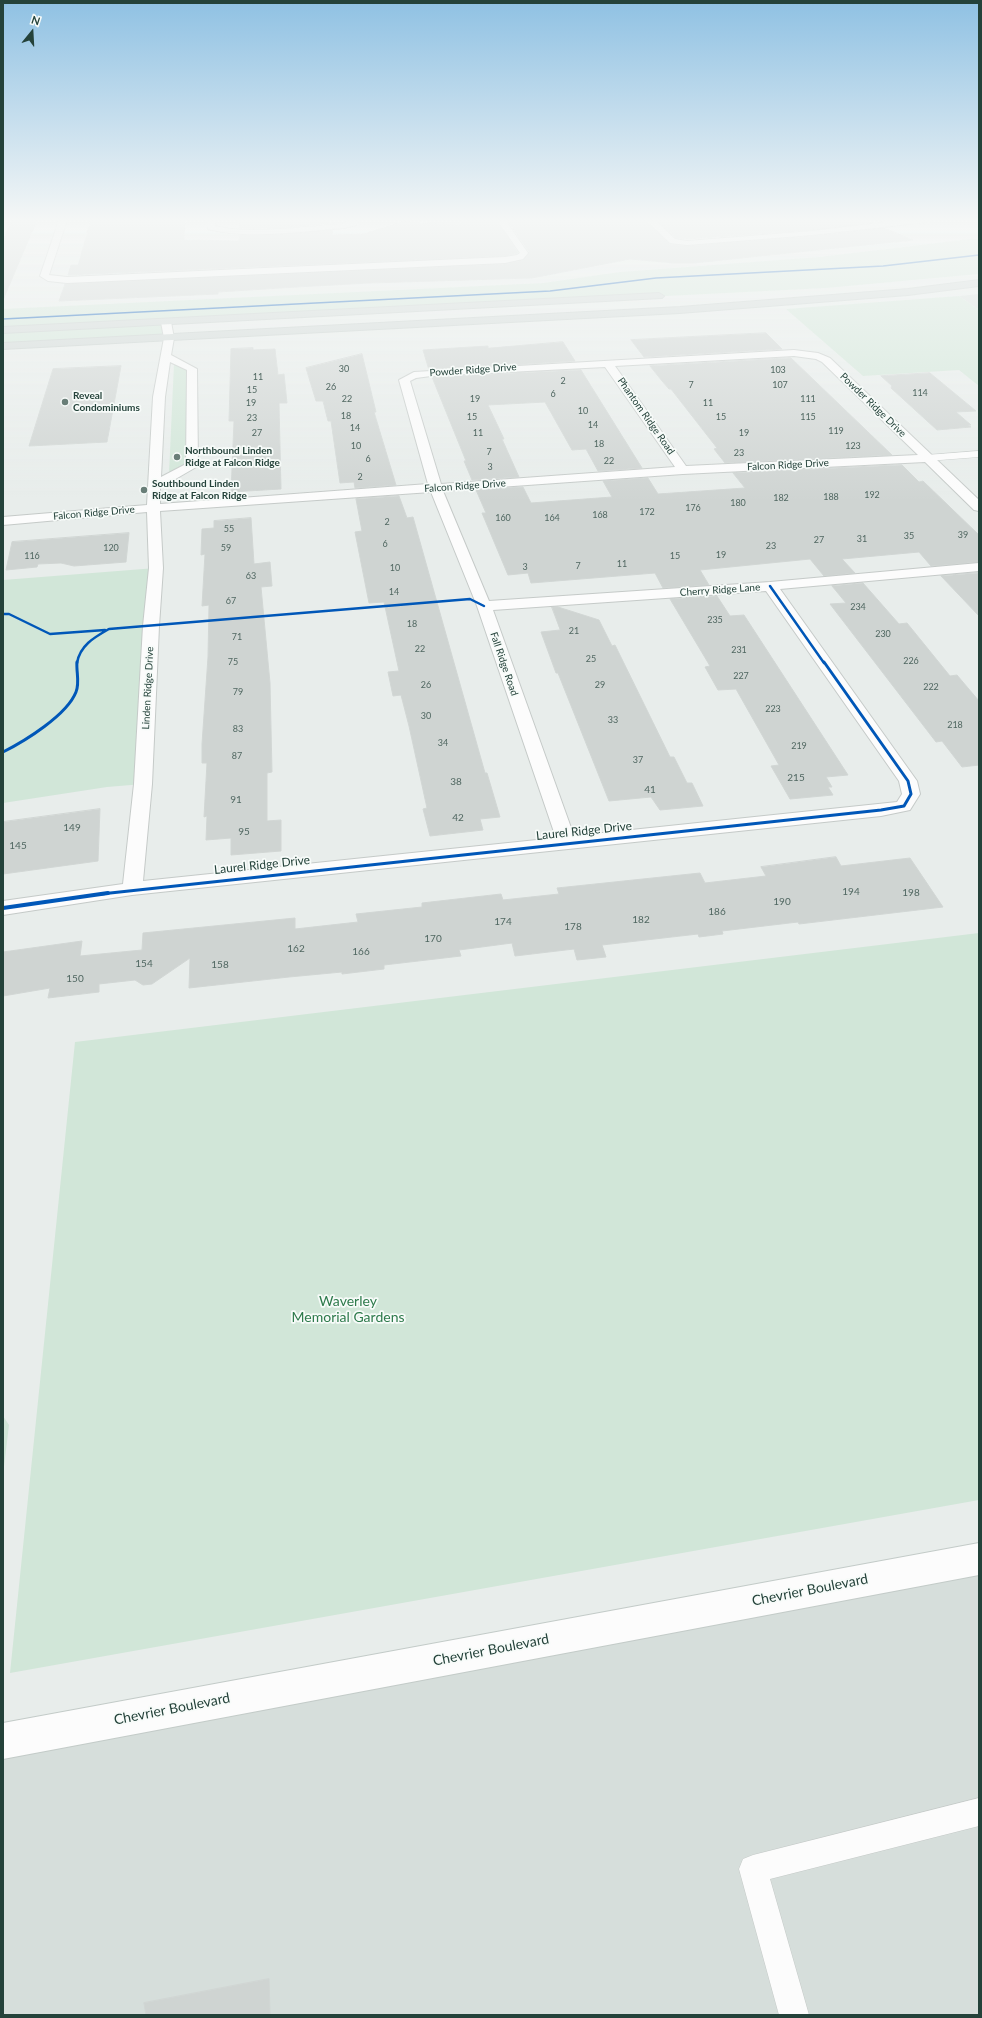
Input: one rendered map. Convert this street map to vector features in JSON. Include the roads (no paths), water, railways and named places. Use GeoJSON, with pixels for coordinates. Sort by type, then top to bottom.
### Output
{"type":"FeatureCollection","features":[{"type":"Feature","properties":{"kind":"main road"},"geometry":{"type":"LineString","coordinates":[[3,330],[317,314]]}},
{"type":"Feature","properties":{"kind":"main road"},"geometry":{"type":"LineString","coordinates":[[3,346],[604,314]]}},
{"type":"Feature","properties":{"kind":"main road"},"geometry":{"type":"LineString","coordinates":[[118,340],[166,353],[187,340],[207,336]]}},
{"type":"Feature","properties":{"kind":"street","name":"Linden Ridge Drive"},"geometry":{"type":"LineString","coordinates":[[132,889],[143,784],[151,626],[156,568],[153,508],[159,397],[169,338],[166,322]]}},
{"type":"Feature","properties":{"kind":"street"},"geometry":{"type":"LineString","coordinates":[[154,486],[192,466],[192,369],[166,353]]}},
{"type":"Feature","properties":{"kind":"street","name":"Powder Ridge Drive"},"geometry":{"type":"LineString","coordinates":[[436,489],[404,380],[414,375],[431,372],[794,354],[818,356],[826,360],[979,508]]}},
{"type":"Feature","properties":{"kind":"street","name":"Phantom Ridge Road"},"geometry":{"type":"LineString","coordinates":[[608,363],[683,470]]}},
{"type":"Feature","properties":{"kind":"street","name":"Falcon Ridge Drive"},"geometry":{"type":"LineString","coordinates":[[3,522],[153,508],[436,489],[683,470],[927,458]]}},
{"type":"Feature","properties":{"kind":"street","name":"Fall Ridge Road"},"geometry":{"type":"LineString","coordinates":[[436,489],[484,606],[567,842]]}},
{"type":"Feature","properties":{"kind":"street","name":"Cherry Ridge Lane"},"geometry":{"type":"LineString","coordinates":[[484,606],[770,586],[979,567]]}},
{"type":"Feature","properties":{"kind":"street","name":"Laurel Ridge Drive"},"geometry":{"type":"LineString","coordinates":[[3,908],[132,889],[881,810],[904,806],[911,794],[908,781],[770,586]]}},
{"type":"Feature","properties":{"kind":"street","name":"Chevrier Boulevard"},"geometry":{"type":"LineString","coordinates":[[3,1740],[979,1559]]}},
{"type":"Feature","properties":{"kind":"lane"},"geometry":{"type":"LineString","coordinates":[[927,458],[979,454]]}},
{"type":"Feature","properties":{"kind":"lane"},"geometry":{"type":"LineString","coordinates":[[794,2015],[753,1869],[979,1812]]}},
{"type":"Feature","properties":{"kind":"place","name":"Reveal Condominiums"},"geometry":{"type":"Point","coordinates":[65,402]}},
{"type":"Feature","properties":{"kind":"place","name":"Northbound Linden Ridge at Falcon Ridge"},"geometry":{"type":"Point","coordinates":[177,457]}},
{"type":"Feature","properties":{"kind":"place","name":"Southbound Linden Ridge at Falcon Ridge"},"geometry":{"type":"Point","coordinates":[144,490]}},
{"type":"Feature","properties":{"kind":"park label","name":"Waverley Memorial Gardens"},"geometry":{"type":"Point","coordinates":[348,1310]}}]}
